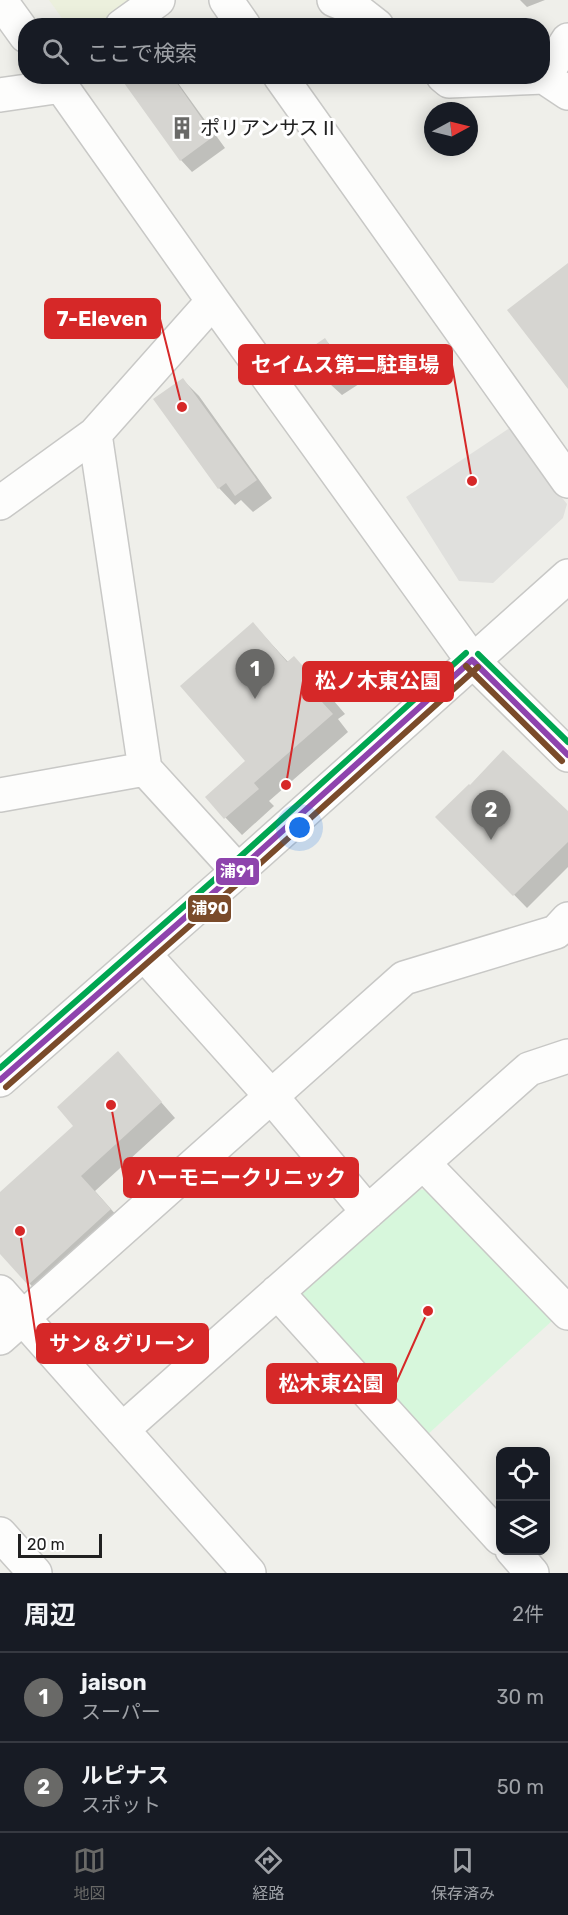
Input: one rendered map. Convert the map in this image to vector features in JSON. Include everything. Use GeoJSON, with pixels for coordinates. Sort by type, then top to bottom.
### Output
{"type":"FeatureCollection","features":[{"type":"Feature","properties":{"kind":"street"},"geometry":{"type":"LineString","coordinates":[[0,0],[18,25]]}},
{"type":"Feature","properties":{"kind":"street"},"geometry":{"type":"LineString","coordinates":[[133,18],[158,0]]}},
{"type":"Feature","properties":{"kind":"street"},"geometry":{"type":"LineString","coordinates":[[226,0],[238,18]]}},
{"type":"Feature","properties":{"kind":"street"},"geometry":{"type":"LineString","coordinates":[[334,0],[354,8],[367,18]]}},
{"type":"Feature","properties":{"kind":"street"},"geometry":{"type":"LineString","coordinates":[[529,84],[556,85],[568,40]]}},
{"type":"Feature","properties":{"kind":"street"},"geometry":{"type":"LineString","coordinates":[[0,95],[46,84]]}},
{"type":"Feature","properties":{"kind":"street"},"geometry":{"type":"LineString","coordinates":[[60,84],[213,302],[472,660],[568,755]]}},
{"type":"Feature","properties":{"kind":"street"},"geometry":{"type":"LineString","coordinates":[[286,84],[568,481]]}},
{"type":"Feature","properties":{"kind":"street"},"geometry":{"type":"LineString","coordinates":[[0,503],[95,434],[213,302]]}},
{"type":"Feature","properties":{"kind":"street"},"geometry":{"type":"LineString","coordinates":[[95,434],[145,769],[238,871]]}},
{"type":"Feature","properties":{"kind":"street"},"geometry":{"type":"LineString","coordinates":[[0,1080],[568,576]]}},
{"type":"Feature","properties":{"kind":"street"},"geometry":{"type":"LineString","coordinates":[[0,795],[145,769]]}},
{"type":"Feature","properties":{"kind":"street"},"geometry":{"type":"LineString","coordinates":[[11,1328],[404,978],[556,932],[568,919]]}},
{"type":"Feature","properties":{"kind":"street"},"geometry":{"type":"LineString","coordinates":[[144,954],[271,1096],[368,1212]]}},
{"type":"Feature","properties":{"kind":"street"},"geometry":{"type":"LineString","coordinates":[[122,1430],[529,1069],[568,1056]]}},
{"type":"Feature","properties":{"kind":"street"},"geometry":{"type":"LineString","coordinates":[[423,1163],[568,1312]]}},
{"type":"Feature","properties":{"kind":"street"},"geometry":{"type":"LineString","coordinates":[[0,1292],[11,1328],[122,1430],[249,1573]]}},
{"type":"Feature","properties":{"kind":"street"},"geometry":{"type":"LineString","coordinates":[[277,1292],[496,1533]]}},
{"type":"Feature","properties":{"kind":"street"},"geometry":{"type":"LineString","coordinates":[[0,1534],[35,1573]]}},
{"type":"Feature","properties":{"kind":"street"},"geometry":{"type":"LineString","coordinates":[[516,1555],[532,1573]]}},
{"type":"Feature","properties":{"kind":"green space"},"geometry":{"type":"Polygon","coordinates":[[[49,0],[132,0],[106,18],[62,18],[49,0]]]}},
{"type":"Feature","properties":{"kind":"green space"},"geometry":{"type":"Polygon","coordinates":[[[413,1189],[430,1190],[553,1320],[426,1436],[304,1303],[302,1288],[413,1189]]]}},
{"type":"Feature","properties":{"kind":"shaded area"},"geometry":{"type":"Polygon","coordinates":[[[511,427],[537,466],[567,504],[563,518],[493,583],[459,581],[406,497],[511,427]]]}},
{"type":"Feature","properties":{"kind":"building","name":"ポリアンサスⅡ"},"geometry":{"type":"Polygon","coordinates":[[[125,84],[178,84],[214,136],[180,161],[125,84]]]}},
{"type":"Feature","properties":{"kind":"building"},"geometry":{"type":"Polygon","coordinates":[[[568,263],[568,389],[507,310],[568,263]]]}},
{"type":"Feature","properties":{"kind":"building"},"geometry":{"type":"Polygon","coordinates":[[[325,338],[348,372],[329,385],[306,351],[325,338]]]}},
{"type":"Feature","properties":{"kind":"building"},"geometry":{"type":"Polygon","coordinates":[[[183,378],[257,480],[235,496],[226,483],[218,489],[153,399],[183,378]]]}},
{"type":"Feature","properties":{"kind":"building"},"geometry":{"type":"Polygon","coordinates":[[[253,622],[287,662],[294,656],[329,696],[322,702],[333,714],[254,783],[259,789],[224,819],[205,797],[245,761],[180,686],[253,622]]]}},
{"type":"Feature","properties":{"kind":"building"},"geometry":{"type":"Polygon","coordinates":[[[503,750],[568,811],[568,842],[513,896],[435,817],[503,750]]]}},
{"type":"Feature","properties":{"kind":"building"},"geometry":{"type":"Polygon","coordinates":[[[118,1051],[162,1102],[81,1176],[111,1209],[28,1285],[0,1254],[0,1192],[73,1126],[57,1107],[118,1051]]]}},
{"type":"Feature","properties":{"kind":"transit line"},"geometry":{"type":"LineString","coordinates":[[0,1068],[232,864],[466,653]]}},
{"type":"Feature","properties":{"kind":"transit line"},"geometry":{"type":"LineString","coordinates":[[478,654],[568,742]]}},
{"type":"Feature","properties":{"kind":"transit line","name":"浦91"},"geometry":{"type":"LineString","coordinates":[[472,660],[568,755]]}},
{"type":"Feature","properties":{"kind":"transit line","name":"浦91"},"geometry":{"type":"LineString","coordinates":[[0,1080],[238,871],[472,660]]}},
{"type":"Feature","properties":{"kind":"transit line","name":"浦90"},"geometry":{"type":"LineString","coordinates":[[466,666],[562,761]]}},
{"type":"Feature","properties":{"kind":"transit line","name":"浦90"},"geometry":{"type":"LineString","coordinates":[[6,1087],[244,878],[478,667]]}},
{"type":"Feature","properties":{"kind":"place","name":"ポリアンサスⅡ"},"geometry":{"type":"Point","coordinates":[182,128]}},
{"type":"Feature","properties":{"kind":"place","name":"7-Eleven"},"geometry":{"type":"Point","coordinates":[182,407]}},
{"type":"Feature","properties":{"kind":"place","name":"セイムス第二駐車場"},"geometry":{"type":"Point","coordinates":[472,481]}},
{"type":"Feature","properties":{"kind":"place","name":"jaison"},"geometry":{"type":"Point","coordinates":[255,699]}},
{"type":"Feature","properties":{"kind":"place","name":"松ノ木東公園"},"geometry":{"type":"Point","coordinates":[286,785]}},
{"type":"Feature","properties":{"kind":"place","name":"ルピナス"},"geometry":{"type":"Point","coordinates":[491,840]}},
{"type":"Feature","properties":{"kind":"place","name":"ハーモニークリニック"},"geometry":{"type":"Point","coordinates":[111,1105]}},
{"type":"Feature","properties":{"kind":"place","name":"サン＆グリーン"},"geometry":{"type":"Point","coordinates":[20,1231]}},
{"type":"Feature","properties":{"kind":"place","name":"松木東公園"},"geometry":{"type":"Point","coordinates":[428,1311]}}]}
